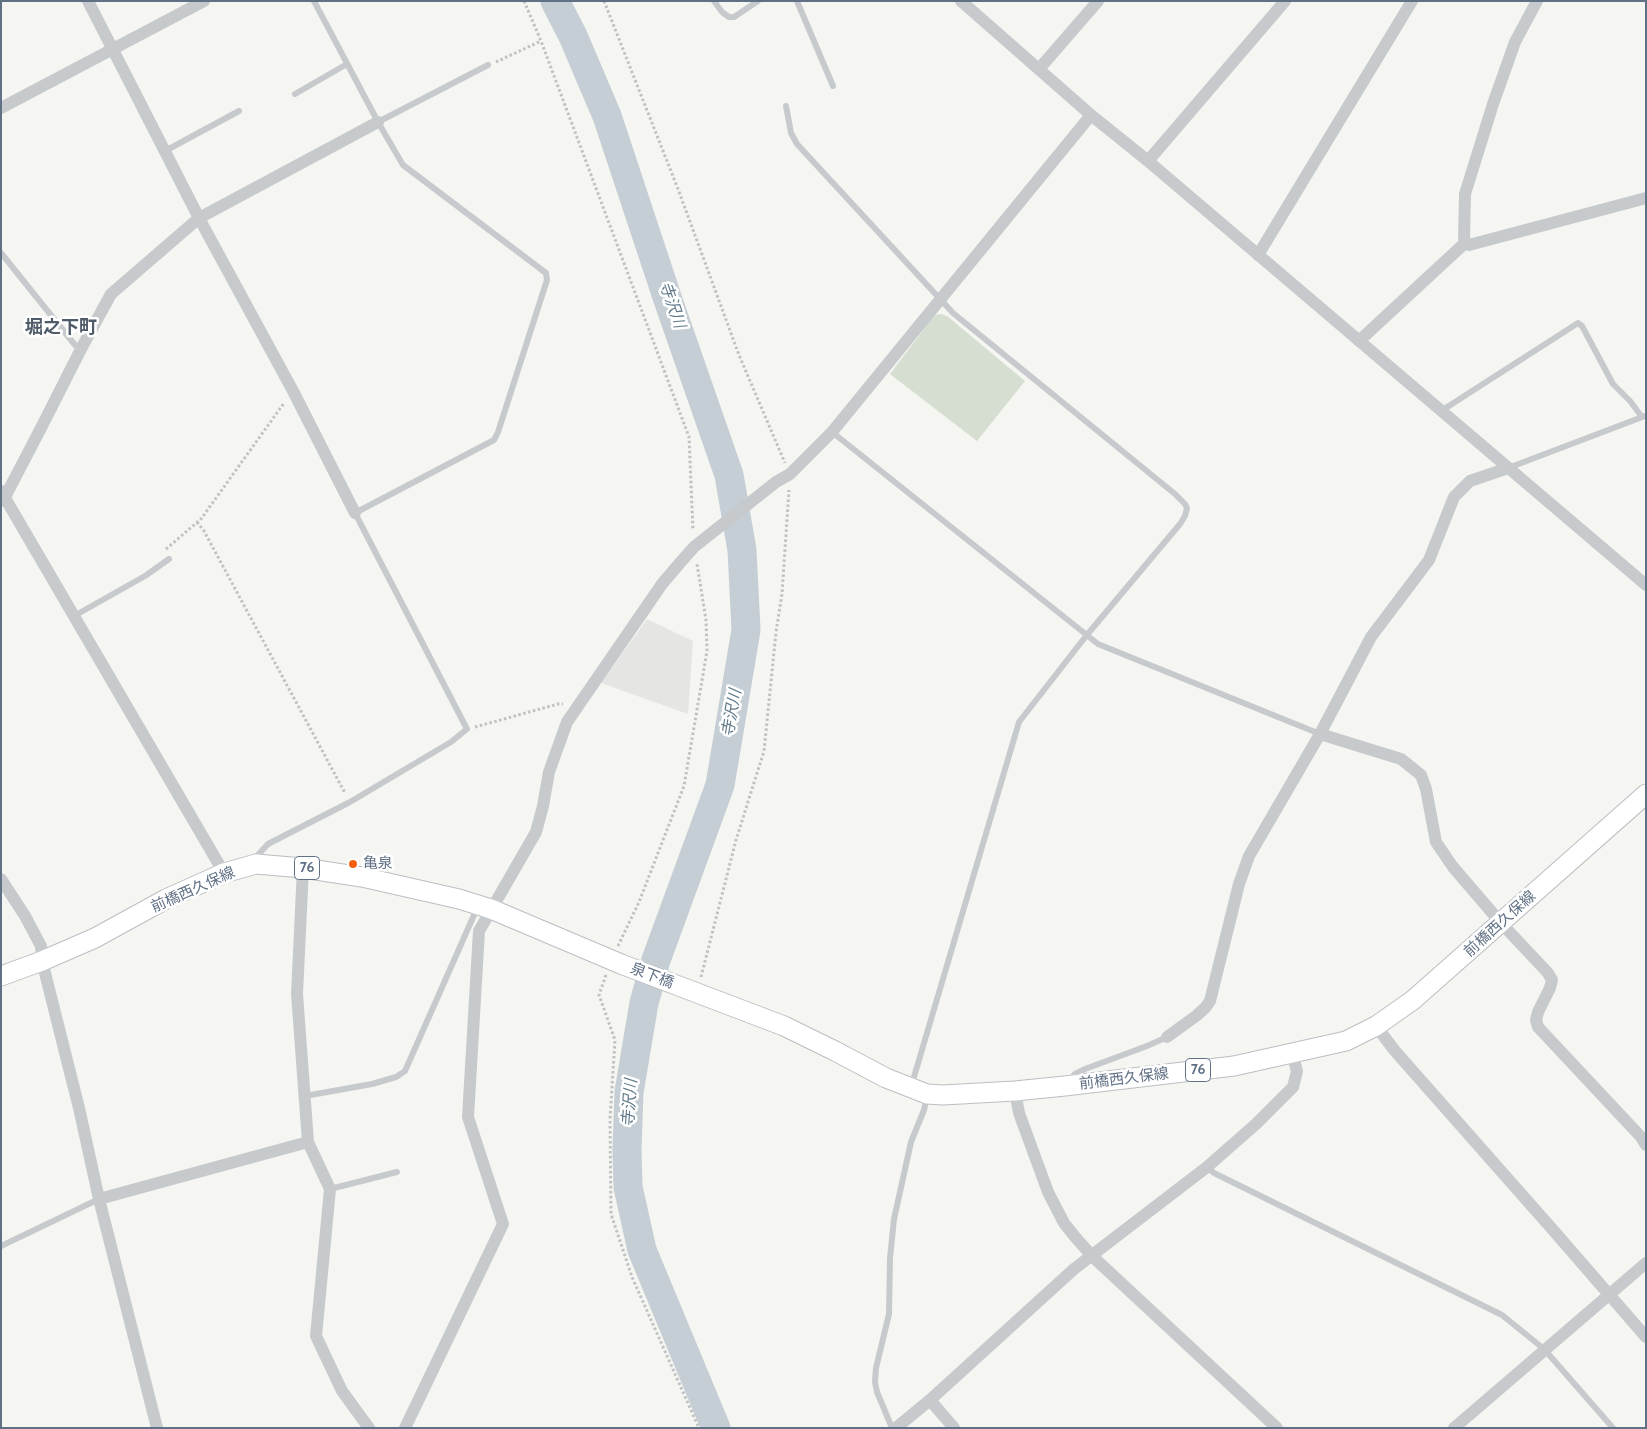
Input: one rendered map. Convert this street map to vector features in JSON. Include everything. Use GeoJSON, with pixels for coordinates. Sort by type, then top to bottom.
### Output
{"type":"FeatureCollection","features":[{"type":"Feature","properties":{"kind":"main road","name":"前橋西久保線"},"geometry":{"type":"LineString","coordinates":[[690,990],[784,1026],[835,1050],[886,1078],[919,1092],[943,1095],[1016,1091],[1234,1066],[1346,1041],[1376,1026],[1413,1000],[1646,794]]}},
{"type":"Feature","properties":{"kind":"main road","name":"前橋西久保線"},"geometry":{"type":"LineString","coordinates":[[1,976],[96,938],[197,884],[224,873],[256,864],[303,868],[362,877],[459,899],[485,907],[616,962]]}},
{"type":"Feature","properties":{"kind":"main road","name":"泉下橋"},"geometry":{"type":"LineString","coordinates":[[616,962],[690,990]]}},
{"type":"Feature","properties":{"kind":"street"},"geometry":{"type":"LineString","coordinates":[[88,1],[199,218],[293,391],[354,513]]}},
{"type":"Feature","properties":{"kind":"street"},"geometry":{"type":"LineString","coordinates":[[1,108],[204,1]]}},
{"type":"Feature","properties":{"kind":"street"},"geometry":{"type":"LineString","coordinates":[[961,1],[1092,115],[1646,585]]}},
{"type":"Feature","properties":{"kind":"street"},"geometry":{"type":"LineString","coordinates":[[1039,69],[1098,1]]}},
{"type":"Feature","properties":{"kind":"street"},"geometry":{"type":"LineString","coordinates":[[1148,161],[1285,1]]}},
{"type":"Feature","properties":{"kind":"street"},"geometry":{"type":"LineString","coordinates":[[1258,255],[1412,1]]}},
{"type":"Feature","properties":{"kind":"street"},"geometry":{"type":"LineString","coordinates":[[1466,242],[1464,239],[1465,194],[1492,104],[1515,42],[1537,1]]}},
{"type":"Feature","properties":{"kind":"street"},"geometry":{"type":"LineString","coordinates":[[405,1428],[503,1224],[468,1117],[479,931],[485,907],[536,832],[549,772],[558,742],[567,722],[662,584],[694,547],[776,482],[790,474],[832,432],[1092,115]]}},
{"type":"Feature","properties":{"kind":"street"},"geometry":{"type":"LineString","coordinates":[[224,873],[2,497],[112,294],[199,218],[378,122]]}},
{"type":"Feature","properties":{"kind":"street"},"geometry":{"type":"LineString","coordinates":[[1466,242],[1469,244],[1646,198]]}},
{"type":"Feature","properties":{"kind":"street"},"geometry":{"type":"LineString","coordinates":[[1359,341],[1466,242]]}},
{"type":"Feature","properties":{"kind":"street"},"geometry":{"type":"LineString","coordinates":[[1167,1037],[1206,1008],[1210,1001],[1239,884],[1249,856],[1320,734],[1371,637],[1429,560],[1454,497],[1470,481],[1508,468]]}},
{"type":"Feature","properties":{"kind":"street"},"geometry":{"type":"LineString","coordinates":[[1320,734],[1401,759],[1421,775],[1426,789],[1436,842],[1453,867],[1501,923],[1548,973],[1552,980],[1538,1012],[1536,1020],[1538,1027],[1644,1139]]}},
{"type":"Feature","properties":{"kind":"street"},"geometry":{"type":"LineString","coordinates":[[303,868],[297,994],[308,1142],[330,1189],[316,1336],[342,1391],[369,1428]]}},
{"type":"Feature","properties":{"kind":"street"},"geometry":{"type":"LineString","coordinates":[[1,880],[25,916],[41,946],[42,961],[79,1108],[99,1199],[157,1428]]}},
{"type":"Feature","properties":{"kind":"street"},"geometry":{"type":"LineString","coordinates":[[1376,1026],[1394,1051],[1646,1337]]}},
{"type":"Feature","properties":{"kind":"street"},"geometry":{"type":"LineString","coordinates":[[894,1428],[930,1400],[1074,1270],[1207,1167],[1256,1124],[1293,1087],[1297,1071],[1292,1054]]}},
{"type":"Feature","properties":{"kind":"street"},"geometry":{"type":"LineString","coordinates":[[1016,1091],[1019,1113],[1048,1192],[1064,1223],[1092,1256],[1277,1428]]}},
{"type":"Feature","properties":{"kind":"street"},"geometry":{"type":"LineString","coordinates":[[99,1199],[308,1142]]}},
{"type":"Feature","properties":{"kind":"street"},"geometry":{"type":"LineString","coordinates":[[1454,1428],[1646,1262]]}},
{"type":"Feature","properties":{"kind":"street"},"geometry":{"type":"LineString","coordinates":[[930,1400],[954,1428]]}},
{"type":"Feature","properties":{"kind":"lane"},"geometry":{"type":"LineString","coordinates":[[256,864],[257,856],[268,844],[350,802],[452,742],[467,729],[354,513],[494,440],[547,280],[546,273],[403,165],[314,1]]}},
{"type":"Feature","properties":{"kind":"lane"},"geometry":{"type":"LineString","coordinates":[[714,1],[728,17],[734,17],[758,1]]}},
{"type":"Feature","properties":{"kind":"lane"},"geometry":{"type":"LineString","coordinates":[[797,1],[833,86]]}},
{"type":"Feature","properties":{"kind":"lane"},"geometry":{"type":"LineString","coordinates":[[295,94],[348,64]]}},
{"type":"Feature","properties":{"kind":"lane"},"geometry":{"type":"LineString","coordinates":[[378,122],[488,65]]}},
{"type":"Feature","properties":{"kind":"lane"},"geometry":{"type":"LineString","coordinates":[[786,106],[791,133],[797,144],[953,314],[1175,494],[1187,508],[1180,524],[1086,636],[1018,722],[919,1092],[924,1110],[911,1142],[894,1219],[890,1258],[889,1314],[874,1382],[894,1428]]}},
{"type":"Feature","properties":{"kind":"lane"},"geometry":{"type":"LineString","coordinates":[[165,151],[239,111]]}},
{"type":"Feature","properties":{"kind":"lane"},"geometry":{"type":"LineString","coordinates":[[1,253],[75,345],[82,347]]}},
{"type":"Feature","properties":{"kind":"lane"},"geometry":{"type":"LineString","coordinates":[[1441,411],[1578,323],[1582,326],[1613,384],[1644,417],[1508,468]]}},
{"type":"Feature","properties":{"kind":"lane"},"geometry":{"type":"LineString","coordinates":[[832,432],[1098,644],[1320,734]]}},
{"type":"Feature","properties":{"kind":"lane"},"geometry":{"type":"LineString","coordinates":[[74,616],[145,576],[169,559]]}},
{"type":"Feature","properties":{"kind":"lane"},"geometry":{"type":"LineString","coordinates":[[305,1096],[372,1084],[396,1077],[405,1071],[485,907]]}},
{"type":"Feature","properties":{"kind":"lane"},"geometry":{"type":"LineString","coordinates":[[1065,1086],[1075,1074],[1084,1068],[1167,1037]]}},
{"type":"Feature","properties":{"kind":"lane"},"geometry":{"type":"LineString","coordinates":[[1207,1167],[1214,1173],[1502,1315],[1544,1349],[1613,1428]]}},
{"type":"Feature","properties":{"kind":"lane"},"geometry":{"type":"LineString","coordinates":[[330,1189],[397,1172]]}},
{"type":"Feature","properties":{"kind":"lane"},"geometry":{"type":"LineString","coordinates":[[1,1246],[99,1199]]}},
{"type":"Feature","properties":{"kind":"path"},"geometry":{"type":"LineString","coordinates":[[524,1],[541,41],[688,437],[694,547],[706,620],[707,651],[684,786],[616,962],[599,995],[615,1040],[610,1119],[611,1214],[632,1277],[699,1428]]}},
{"type":"Feature","properties":{"kind":"path"},"geometry":{"type":"LineString","coordinates":[[604,1],[681,198],[739,356],[790,474],[782,594],[776,632],[764,751],[690,990]]}},
{"type":"Feature","properties":{"kind":"path"},"geometry":{"type":"LineString","coordinates":[[488,65],[541,41]]}},
{"type":"Feature","properties":{"kind":"path"},"geometry":{"type":"LineString","coordinates":[[165,550],[201,519],[293,391]]}},
{"type":"Feature","properties":{"kind":"path"},"geometry":{"type":"LineString","coordinates":[[197,522],[204,531],[350,802]]}},
{"type":"Feature","properties":{"kind":"path"},"geometry":{"type":"LineString","coordinates":[[467,729],[558,704],[577,706]]}},
{"type":"Feature","properties":{"kind":"shaded area"},"geometry":{"type":"Polygon","coordinates":[[[936,315],[947,316],[1025,381],[977,441],[890,374],[931,320],[936,315]]]}},
{"type":"Feature","properties":{"kind":"shaded area"},"geometry":{"type":"Polygon","coordinates":[[[647,619],[693,641],[688,714],[601,683],[647,619]]]}},
{"type":"Feature","properties":{"kind":"waterway","name":"寺沢川"},"geometry":{"type":"LineString","coordinates":[[555,1],[573,36],[607,116],[729,475],[742,550],[746,630],[720,785],[656,960],[644,1003],[629,1092],[627,1149],[628,1187],[642,1250],[716,1428]]}},
{"type":"Feature","properties":{"kind":"place","name":"亀泉"},"geometry":{"type":"Point","coordinates":[353,864]}},
{"type":"Feature","properties":{"kind":"district","name":"堀之下町"},"geometry":{"type":"Point","coordinates":[61,328]}}]}
